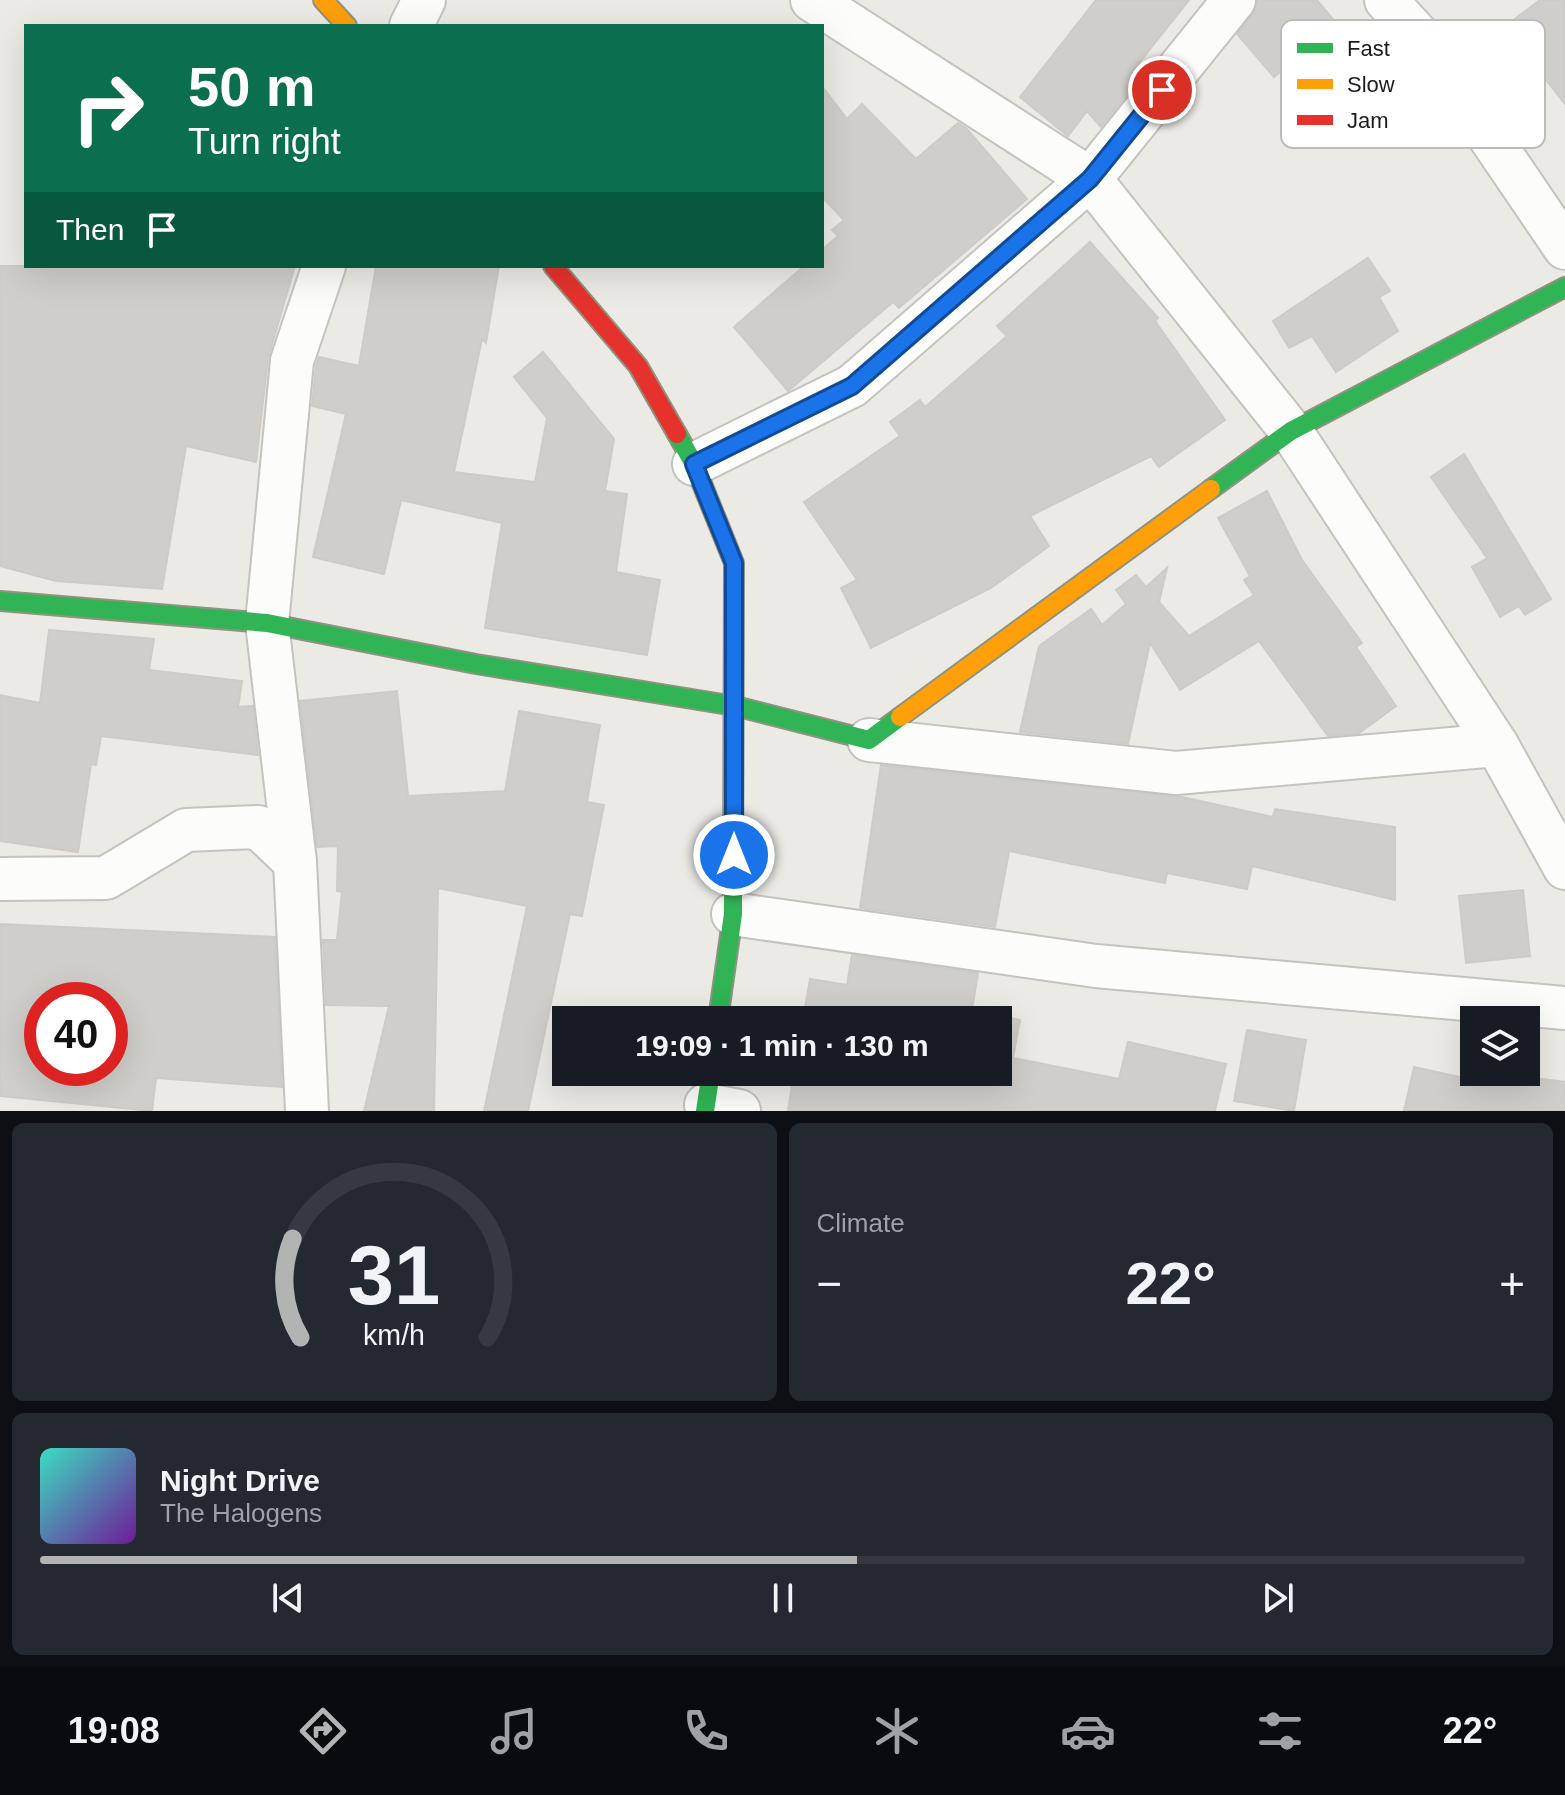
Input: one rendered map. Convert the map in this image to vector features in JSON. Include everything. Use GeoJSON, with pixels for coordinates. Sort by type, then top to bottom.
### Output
{"type":"FeatureCollection","features":[{"type":"Feature","properties":{"kind":"street"},"geometry":{"type":"LineString","coordinates":[[323,0],[345,24]]}},
{"type":"Feature","properties":{"kind":"street"},"geometry":{"type":"LineString","coordinates":[[412,24],[424,0]]}},
{"type":"Feature","properties":{"kind":"street"},"geometry":{"type":"LineString","coordinates":[[812,0],[1090,179],[1291,431],[1497,745],[1565,868]]}},
{"type":"Feature","properties":{"kind":"street"},"geometry":{"type":"LineString","coordinates":[[694,464],[852,386],[1090,179],[1234,0]]}},
{"type":"Feature","properties":{"kind":"street"},"geometry":{"type":"LineString","coordinates":[[1386,0],[1404,20]]}},
{"type":"Feature","properties":{"kind":"street"},"geometry":{"type":"LineString","coordinates":[[1497,148],[1565,248]]}},
{"type":"Feature","properties":{"kind":"street"},"geometry":{"type":"LineString","coordinates":[[307,1111],[295,862],[267,623],[292,361],[323,268]]}},
{"type":"Feature","properties":{"kind":"street"},"geometry":{"type":"LineString","coordinates":[[555,268],[638,366],[694,464],[734,563],[733,914],[720,1006]]}},
{"type":"Feature","properties":{"kind":"street"},"geometry":{"type":"LineString","coordinates":[[869,740],[1291,431],[1565,287]]}},
{"type":"Feature","properties":{"kind":"street"},"geometry":{"type":"LineString","coordinates":[[0,601],[267,623],[476,664],[735,706],[869,740],[1176,773],[1497,745]]}},
{"type":"Feature","properties":{"kind":"street"},"geometry":{"type":"LineString","coordinates":[[0,879],[106,878],[186,830],[258,827],[295,862]]}},
{"type":"Feature","properties":{"kind":"street"},"geometry":{"type":"LineString","coordinates":[[733,914],[1096,966],[1565,1008]]}},
{"type":"Feature","properties":{"kind":"building"},"geometry":{"type":"Polygon","coordinates":[[[1096,0],[1189,0],[1132,72],[1139,80],[1101,127],[1087,111],[1068,136],[1020,97],[1096,0]]]}},
{"type":"Feature","properties":{"kind":"building"},"geometry":{"type":"Polygon","coordinates":[[[1257,0],[1317,0],[1334,20],[1281,20],[1281,71],[1274,77],[1237,34],[1253,14],[1257,0]]]}},
{"type":"Feature","properties":{"kind":"building"},"geometry":{"type":"Polygon","coordinates":[[[1540,0],[1565,0],[1565,104],[1545,79],[1545,20],[1514,20],[1540,0]]]}},
{"type":"Feature","properties":{"kind":"building"},"geometry":{"type":"Polygon","coordinates":[[[824,89],[847,119],[862,104],[916,159],[958,123],[967,129],[1027,199],[899,308],[893,302],[788,391],[734,327],[802,268],[824,268],[824,248],[838,236],[832,230],[844,220],[824,199],[824,89]]]}},
{"type":"Feature","properties":{"kind":"building"},"geometry":{"type":"Polygon","coordinates":[[[1090,242],[1158,318],[1155,321],[1225,420],[1159,467],[1151,456],[1030,516],[1049,546],[991,588],[871,648],[841,588],[857,580],[804,502],[900,436],[890,422],[920,400],[925,407],[1007,336],[997,326],[1090,242]]]}},
{"type":"Feature","properties":{"kind":"building"},"geometry":{"type":"Polygon","coordinates":[[[1368,258],[1390,291],[1379,297],[1398,331],[1336,372],[1312,336],[1289,348],[1273,321],[1368,258]]]}},
{"type":"Feature","properties":{"kind":"building"},"geometry":{"type":"Polygon","coordinates":[[[0,266],[294,268],[268,358],[256,462],[186,446],[162,589],[56,581],[0,566],[0,266]]]}},
{"type":"Feature","properties":{"kind":"building"},"geometry":{"type":"Polygon","coordinates":[[[376,268],[499,268],[486,343],[482,339],[454,472],[535,482],[547,418],[514,377],[543,352],[614,439],[605,491],[627,494],[616,572],[660,580],[647,655],[485,628],[502,523],[401,500],[384,574],[313,557],[346,414],[312,406],[316,366],[319,357],[359,366],[376,268]]]}},
{"type":"Feature","properties":{"kind":"building"},"geometry":{"type":"Polygon","coordinates":[[[1464,454],[1551,599],[1525,615],[1519,606],[1500,617],[1472,567],[1487,558],[1431,477],[1464,454]]]}},
{"type":"Feature","properties":{"kind":"building"},"geometry":{"type":"Polygon","coordinates":[[[1267,491],[1302,560],[1362,643],[1356,647],[1396,706],[1359,733],[1328,736],[1259,641],[1180,690],[1150,643],[1128,744],[1020,732],[1039,646],[1091,609],[1102,625],[1126,604],[1116,590],[1136,575],[1146,587],[1167,568],[1159,602],[1189,636],[1254,595],[1244,580],[1250,576],[1218,518],[1267,491]]]}},
{"type":"Feature","properties":{"kind":"building"},"geometry":{"type":"Polygon","coordinates":[[[49,630],[154,639],[149,670],[242,681],[238,707],[253,706],[258,755],[101,736],[96,765],[91,764],[78,852],[0,841],[0,695],[40,703],[49,630]]]}},
{"type":"Feature","properties":{"kind":"building"},"geometry":{"type":"Polygon","coordinates":[[[397,691],[408,796],[505,791],[519,711],[600,725],[587,802],[604,805],[582,916],[570,914],[528,1111],[484,1111],[527,906],[438,888],[434,1111],[364,1111],[389,1006],[326,1005],[323,940],[337,940],[342,892],[337,891],[338,846],[317,847],[300,701],[397,691]]]}},
{"type":"Feature","properties":{"kind":"building"},"geometry":{"type":"Polygon","coordinates":[[[881,765],[1182,797],[1273,817],[1275,809],[1395,827],[1395,900],[1252,866],[1247,889],[1167,873],[1165,883],[1009,851],[995,927],[860,908],[881,765]]]}},
{"type":"Feature","properties":{"kind":"building"},"geometry":{"type":"Polygon","coordinates":[[[1523,890],[1530,956],[1466,963],[1459,896],[1523,890]]]}},
{"type":"Feature","properties":{"kind":"building"},"geometry":{"type":"Polygon","coordinates":[[[0,924],[275,937],[282,1087],[156,1078],[152,1111],[0,1096],[0,924]]]}},
{"type":"Feature","properties":{"kind":"building"},"geometry":{"type":"Polygon","coordinates":[[[852,955],[978,973],[973,1006],[805,1006],[810,979],[847,985],[852,955]]]}},
{"type":"Feature","properties":{"kind":"building"},"geometry":{"type":"Polygon","coordinates":[[[1012,1018],[1020,1020],[1013,1058],[1119,1079],[1128,1042],[1226,1064],[1215,1111],[788,1111],[792,1086],[1012,1086],[1012,1018]]]}},
{"type":"Feature","properties":{"kind":"building"},"geometry":{"type":"Polygon","coordinates":[[[1247,1030],[1306,1040],[1294,1111],[1234,1101],[1247,1030]]]}},
{"type":"Feature","properties":{"kind":"building"},"geometry":{"type":"Polygon","coordinates":[[[1414,1067],[1460,1077],[1460,1086],[1540,1086],[1540,1079],[1565,1082],[1565,1111],[1404,1111],[1414,1067]]]}},
{"type":"Feature","properties":{"kind":"traffic: fast"},"geometry":{"type":"LineString","coordinates":[[1211,489],[1291,431],[1565,287]]}},
{"type":"Feature","properties":{"kind":"traffic: fast"},"geometry":{"type":"LineString","coordinates":[[677,434],[694,464],[734,563],[733,914],[720,1006]]}},
{"type":"Feature","properties":{"kind":"traffic: fast"},"geometry":{"type":"LineString","coordinates":[[0,601],[267,623],[476,664],[735,706],[869,740],[900,717]]}},
{"type":"Feature","properties":{"kind":"traffic: fast"},"geometry":{"type":"LineString","coordinates":[[705,1111],[709,1086]]}},
{"type":"Feature","properties":{"kind":"traffic: slow"},"geometry":{"type":"LineString","coordinates":[[323,0],[345,24]]}},
{"type":"Feature","properties":{"kind":"traffic: slow"},"geometry":{"type":"LineString","coordinates":[[900,717],[1211,489]]}},
{"type":"Feature","properties":{"kind":"traffic: jam"},"geometry":{"type":"LineString","coordinates":[[555,268],[638,366],[677,434]]}},
{"type":"Feature","properties":{"kind":"route"},"geometry":{"type":"LineString","coordinates":[[734,855],[734,563],[694,464],[852,386],[1090,179],[1162,90]]}}]}
